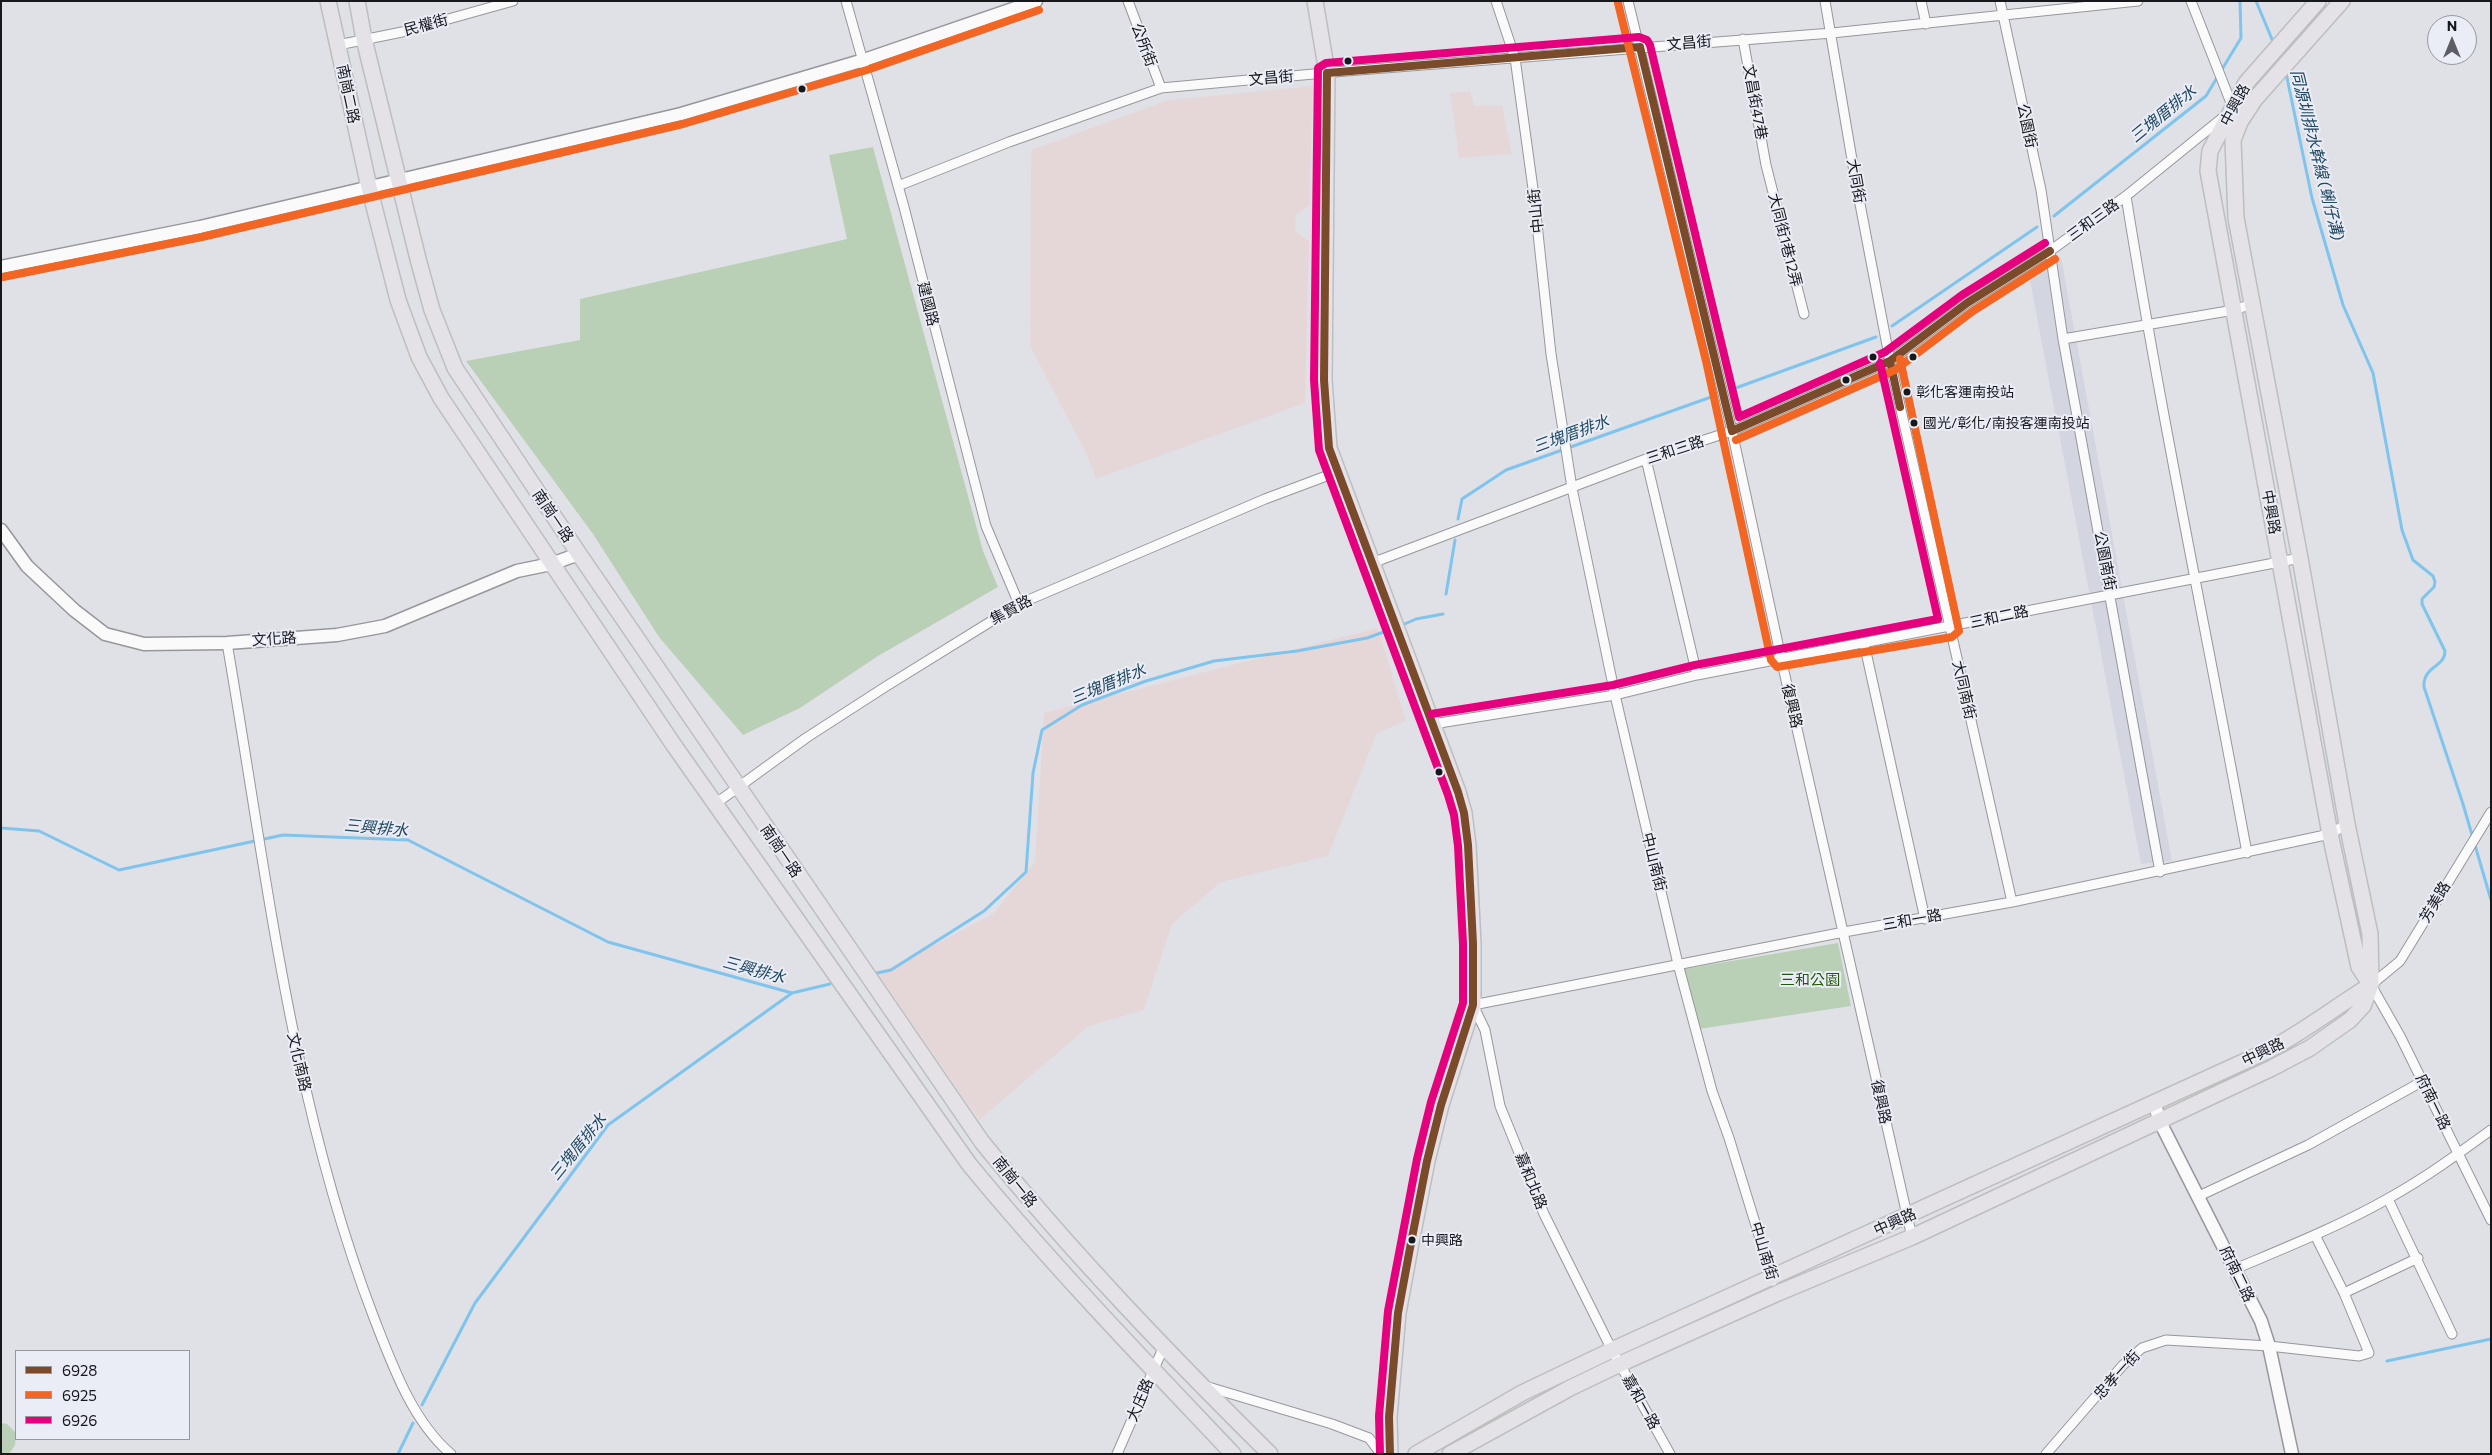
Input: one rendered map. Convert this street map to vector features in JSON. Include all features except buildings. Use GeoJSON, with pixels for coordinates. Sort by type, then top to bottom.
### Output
{"type":"FeatureCollection","features":[{"type":"Feature","properties":{"kind":"main road","name":"南崗二路"},"geometry":{"type":"LineString","coordinates":[[328,1],[369,188]]}},
{"type":"Feature","properties":{"kind":"main road","name":"南崗二路"},"geometry":{"type":"LineString","coordinates":[[357,1],[364,39],[399,181]]}},
{"type":"Feature","properties":{"kind":"main road"},"geometry":{"type":"LineString","coordinates":[[1,266],[182,231],[681,114],[864,60],[1036,1]]}},
{"type":"Feature","properties":{"kind":"main road"},"geometry":{"type":"LineString","coordinates":[[1315,1],[1327,73],[1324,380],[1329,448],[1433,724],[1464,813],[1473,944],[1474,1005],[1441,1105],[1426,1162],[1398,1313],[1389,1417],[1390,1454]]}},
{"type":"Feature","properties":{"kind":"main road","name":"中興路"},"geometry":{"type":"LineString","coordinates":[[2318,1],[2246,83],[2210,151],[2208,171],[2330,834],[2359,967],[2371,985]]}},
{"type":"Feature","properties":{"kind":"main road","name":"中興路"},"geometry":{"type":"LineString","coordinates":[[1450,1454],[1570,1388],[1620,1364],[1778,1293],[1912,1237],[2272,1068],[2310,1048],[2350,1020],[2363,1006],[2371,985],[2370,934],[2347,824],[2300,558],[2276,441],[2236,218],[2234,140],[2240,122],[2255,99],[2342,1]]}},
{"type":"Feature","properties":{"kind":"main road","name":"南崗一路"},"geometry":{"type":"LineString","coordinates":[[399,181],[432,310],[455,368],[579,554],[982,1142],[1040,1214],[1078,1256],[1201,1385],[1270,1454]]}},
{"type":"Feature","properties":{"kind":"main road","name":"南崗一路"},"geometry":{"type":"LineString","coordinates":[[369,188],[398,300],[419,358],[442,398],[551,564],[715,804],[969,1164],[1056,1266],[1233,1454]]}},
{"type":"Feature","properties":{"kind":"main road"},"geometry":{"type":"LineString","coordinates":[[2216,222],[2236,218]]}},
{"type":"Feature","properties":{"kind":"main road","name":"文化路"},"geometry":{"type":"LineString","coordinates":[[1,530],[19,556],[39,578],[74,610],[105,634],[144,644],[227,643],[336,635],[385,626],[517,571],[551,564],[579,554]]}},
{"type":"Feature","properties":{"kind":"main road"},"geometry":{"type":"LineString","coordinates":[[2313,737],[2332,733]]}},
{"type":"Feature","properties":{"kind":"main road","name":"中興路"},"geometry":{"type":"LineString","coordinates":[[1416,1454],[1522,1393],[1612,1350],[2265,1052],[2296,1036],[2371,985]]}},
{"type":"Feature","properties":{"kind":"main road"},"geometry":{"type":"LineString","coordinates":[[2265,1052],[2272,1068]]}},
{"type":"Feature","properties":{"kind":"main road","name":"府南二路"},"geometry":{"type":"LineString","coordinates":[[2154,1104],[2159,1120],[2261,1321],[2269,1346],[2292,1454]]}},
{"type":"Feature","properties":{"kind":"street","name":"民權街"},"geometry":{"type":"LineString","coordinates":[[338,45],[402,32],[513,1]]}},
{"type":"Feature","properties":{"kind":"street","name":"建國路"},"geometry":{"type":"LineString","coordinates":[[846,1],[898,186],[986,526],[1019,604]]}},
{"type":"Feature","properties":{"kind":"street","name":"公所街"},"geometry":{"type":"LineString","coordinates":[[1128,1],[1161,88]]}},
{"type":"Feature","properties":{"kind":"street","name":"中山街"},"geometry":{"type":"LineString","coordinates":[[1496,1],[1514,58],[1534,196],[1550,354],[1563,422]]}},
{"type":"Feature","properties":{"kind":"street","name":"復興路"},"geometry":{"type":"LineString","coordinates":[[1628,1],[1732,431],[1781,658],[1912,1237]]}},
{"type":"Feature","properties":{"kind":"street","name":"大同街"},"geometry":{"type":"LineString","coordinates":[[1825,1],[1832,33],[1856,183],[1890,361]]}},
{"type":"Feature","properties":{"kind":"street"},"geometry":{"type":"LineString","coordinates":[[1921,1],[1926,24]]}},
{"type":"Feature","properties":{"kind":"street","name":"公園街"},"geometry":{"type":"LineString","coordinates":[[2000,1],[2041,190],[2050,250]]}},
{"type":"Feature","properties":{"kind":"street","name":"文昌街"},"geometry":{"type":"LineString","coordinates":[[898,186],[1009,142],[1161,88],[1640,47],[1832,33],[2138,1]]}},
{"type":"Feature","properties":{"kind":"street"},"geometry":{"type":"LineString","coordinates":[[2191,1],[2233,109],[2234,140]]}},
{"type":"Feature","properties":{"kind":"street","name":"文昌街47巷"},"geometry":{"type":"LineString","coordinates":[[1744,39],[1766,166]]}},
{"type":"Feature","properties":{"kind":"street","name":"三和三路"},"geometry":{"type":"LineString","coordinates":[[1372,563],[1646,460],[1732,431],[1890,361],[1967,303],[2050,250],[2126,196],[2233,109],[2255,99]]}},
{"type":"Feature","properties":{"kind":"street","name":"大同街1巷12弄"},"geometry":{"type":"LineString","coordinates":[[1766,166],[1804,314]]}},
{"type":"Feature","properties":{"kind":"street"},"geometry":{"type":"LineString","coordinates":[[2126,196],[2146,324],[2196,577],[2247,853]]}},
{"type":"Feature","properties":{"kind":"street","name":"公園南街"},"geometry":{"type":"LineString","coordinates":[[2050,250],[2063,339],[2111,593],[2160,872]]}},
{"type":"Feature","properties":{"kind":"street"},"geometry":{"type":"LineString","coordinates":[[2063,339],[2234,310],[2252,304]]}},
{"type":"Feature","properties":{"kind":"street","name":"大同南街"},"geometry":{"type":"LineString","coordinates":[[1890,361],[2012,902]]}},
{"type":"Feature","properties":{"kind":"street","name":"中山南街"},"geometry":{"type":"LineString","coordinates":[[1563,422],[1572,488],[1615,695],[1678,964],[1712,1091],[1729,1138],[1778,1293]]}},
{"type":"Feature","properties":{"kind":"street"},"geometry":{"type":"LineString","coordinates":[[1646,460],[1697,675]]}},
{"type":"Feature","properties":{"kind":"street","name":"集賢路"},"geometry":{"type":"LineString","coordinates":[[715,804],[806,738],[1019,604],[1265,499],[1337,472]]}},
{"type":"Feature","properties":{"kind":"street","name":"三和二路"},"geometry":{"type":"LineString","coordinates":[[1433,724],[1615,695],[1697,675],[1781,658],[1950,627],[2111,593],[2300,558]]}},
{"type":"Feature","properties":{"kind":"street","name":"文化南路"},"geometry":{"type":"LineString","coordinates":[[227,643],[289,1014],[317,1141],[361,1284],[393,1367],[415,1410],[442,1446],[451,1454]]}},
{"type":"Feature","properties":{"kind":"street"},"geometry":{"type":"LineString","coordinates":[[1864,643],[1925,919]]}},
{"type":"Feature","properties":{"kind":"street","name":"芳美路"},"geometry":{"type":"LineString","coordinates":[[2371,985],[2400,961],[2491,812]]}},
{"type":"Feature","properties":{"kind":"street","name":"三和一路"},"geometry":{"type":"LineString","coordinates":[[1474,1005],[2160,872],[2330,834],[2347,824]]}},
{"type":"Feature","properties":{"kind":"street","name":"府南一路"},"geometry":{"type":"LineString","coordinates":[[2371,985],[2423,1081],[2491,1220]]}},
{"type":"Feature","properties":{"kind":"street","name":"嘉和北路"},"geometry":{"type":"LineString","coordinates":[[1474,1005],[1484,1030],[1500,1106],[1544,1214],[1612,1350]]}},
{"type":"Feature","properties":{"kind":"street"},"geometry":{"type":"LineString","coordinates":[[2199,1196],[2308,1145],[2423,1081]]}},
{"type":"Feature","properties":{"kind":"street"},"geometry":{"type":"LineString","coordinates":[[2235,1269],[2315,1235],[2388,1198],[2458,1154],[2491,1130]]}},
{"type":"Feature","properties":{"kind":"street"},"geometry":{"type":"LineString","coordinates":[[2388,1198],[2418,1258],[2452,1334]]}},
{"type":"Feature","properties":{"kind":"street"},"geometry":{"type":"LineString","coordinates":[[2315,1235],[2344,1294],[2418,1258]]}},
{"type":"Feature","properties":{"kind":"street","name":"忠孝一街"},"geometry":{"type":"LineString","coordinates":[[2046,1454],[2124,1365],[2147,1345],[2166,1340],[2269,1346],[2359,1356],[2369,1353],[2344,1294]]}},
{"type":"Feature","properties":{"kind":"street","name":"大庄路"},"geometry":{"type":"LineString","coordinates":[[1117,1454],[1164,1346]]}},
{"type":"Feature","properties":{"kind":"street","name":"嘉和一路"},"geometry":{"type":"LineString","coordinates":[[1612,1350],[1670,1454]]}},
{"type":"Feature","properties":{"kind":"street"},"geometry":{"type":"LineString","coordinates":[[1201,1385],[1245,1396],[1332,1424],[1368,1438],[1381,1454]]}},
{"type":"Feature","properties":{"kind":"shaded area"},"geometry":{"type":"Polygon","coordinates":[[[1313,86],[1309,206],[1296,214],[1295,231],[1309,241],[1305,403],[1096,479],[1088,457],[1030,346],[1031,150],[1168,100],[1313,86]]]}},
{"type":"Feature","properties":{"kind":"shaded area"},"geometry":{"type":"Polygon","coordinates":[[[1470,91],[1474,106],[1502,105],[1512,154],[1459,158],[1450,93],[1470,91]]]}},
{"type":"Feature","properties":{"kind":"shaded area"},"geometry":{"type":"Polygon","coordinates":[[[2061,257],[2172,861],[2141,864],[2030,281],[2061,257]]]}},
{"type":"Feature","properties":{"kind":"shaded area"},"geometry":{"type":"Polygon","coordinates":[[[1378,628],[1406,721],[1377,733],[1328,856],[1221,882],[1172,924],[1144,1010],[1089,1026],[979,1120],[878,974],[993,914],[1035,862],[1044,713],[1378,628]]]}},
{"type":"Feature","properties":{"kind":"green space"},"geometry":{"type":"Polygon","coordinates":[[[873,147],[983,551],[998,587],[878,656],[800,708],[743,735],[659,637],[593,534],[466,361],[580,340],[580,299],[847,239],[829,155],[873,147]]]}},
{"type":"Feature","properties":{"kind":"green space","name":"三和公園"},"geometry":{"type":"Polygon","coordinates":[[[1838,943],[1851,1006],[1699,1029],[1684,969],[1838,943]]]}},
{"type":"Feature","properties":{"kind":"green space"},"geometry":{"type":"Polygon","coordinates":[[[1,1423],[7,1424],[15,1432],[15,1440],[15,1445],[9,1454],[1,1454],[1,1423]]]}},
{"type":"Feature","properties":{"kind":"waterway","name":"三塊厝排水"},"geometry":{"type":"LineString","coordinates":[[2221,71],[2241,38],[2240,1]]}},
{"type":"Feature","properties":{"kind":"waterway","name":"同源圳排水幹線 (蜊仔溝)"},"geometry":{"type":"LineString","coordinates":[[2256,1],[2274,44]]}},
{"type":"Feature","properties":{"kind":"waterway","name":"同源圳排水幹線 (蜊仔溝)"},"geometry":{"type":"LineString","coordinates":[[2286,73],[2312,198],[2343,305],[2373,373],[2402,530],[2413,560],[2433,576],[2435,582],[2434,587],[2422,599],[2422,604],[2445,651],[2442,661],[2427,674],[2424,687],[2463,804],[2491,900]]}},
{"type":"Feature","properties":{"kind":"waterway","name":"三塊厝排水"},"geometry":{"type":"LineString","coordinates":[[2054,216],[2206,96],[2218,76]]}},
{"type":"Feature","properties":{"kind":"waterway","name":"三塊厝排水"},"geometry":{"type":"LineString","coordinates":[[1892,326],[2037,227]]}},
{"type":"Feature","properties":{"kind":"waterway","name":"三塊厝排水"},"geometry":{"type":"LineString","coordinates":[[1733,389],[1876,337]]}},
{"type":"Feature","properties":{"kind":"waterway","name":"三塊厝排水"},"geometry":{"type":"LineString","coordinates":[[1458,519],[1462,499],[1506,470],[1714,396]]}},
{"type":"Feature","properties":{"kind":"waterway","name":"三塊厝排水"},"geometry":{"type":"LineString","coordinates":[[1446,594],[1455,540]]}},
{"type":"Feature","properties":{"kind":"waterway","name":"三塊厝排水"},"geometry":{"type":"LineString","coordinates":[[1400,626],[1416,619],[1443,614]]}},
{"type":"Feature","properties":{"kind":"waterway","name":"三塊厝排水"},"geometry":{"type":"LineString","coordinates":[[877,973],[891,970],[984,911],[1026,872],[1033,773],[1042,730],[1082,705],[1146,681],[1214,661],[1297,651],[1367,638],[1392,629]]}},
{"type":"Feature","properties":{"kind":"waterway","name":"三興排水"},"geometry":{"type":"LineString","coordinates":[[1,828],[39,831],[119,870],[283,835],[408,840],[608,942],[792,993]]}},
{"type":"Feature","properties":{"kind":"waterway","name":"三塊厝排水"},"geometry":{"type":"LineString","coordinates":[[422,1405],[475,1303],[608,1125],[792,993],[830,984]]}},
{"type":"Feature","properties":{"kind":"waterway","name":"同源圳排水幹線 (蜊仔溝)"},"geometry":{"type":"LineString","coordinates":[[2387,1361],[2491,1339]]}},
{"type":"Feature","properties":{"kind":"waterway","name":"三塊厝排水"},"geometry":{"type":"LineString","coordinates":[[398,1454],[413,1423]]}},
{"type":"Feature","properties":{"kind":"transit line","name":"6925"},"geometry":{"type":"LineString","coordinates":[[1618,3],[1706,361],[1771,660],[1777,667],[1952,637],[1959,631],[1900,359]]}},
{"type":"Feature","properties":{"kind":"transit line","name":"6925"},"geometry":{"type":"LineString","coordinates":[[3,277],[202,237],[683,124],[867,70],[1039,10]]}},
{"type":"Feature","properties":{"kind":"transit line","name":"6926"},"geometry":{"type":"LineString","coordinates":[[1380,1454],[1379,1416],[1388,1311],[1417,1159],[1431,1102],[1463,1003],[1463,944],[1458,846],[1454,815],[1319,450],[1314,380],[1318,68],[1326,63],[1639,37],[1647,40],[1650,45],[1739,417],[1885,352],[1962,295],[2045,243]]}},
{"type":"Feature","properties":{"kind":"transit line","name":"6928"},"geometry":{"type":"LineString","coordinates":[[1640,47],[1732,431]]}},
{"type":"Feature","properties":{"kind":"transit line","name":"6928"},"geometry":{"type":"LineString","coordinates":[[1327,73],[1640,47]]}},
{"type":"Feature","properties":{"kind":"transit line","name":"6928"},"geometry":{"type":"LineString","coordinates":[[1327,73],[1324,380],[1329,448],[1458,792],[1464,813],[1468,845],[1473,944],[1473,1005],[1441,1105],[1427,1161],[1398,1313],[1389,1417],[1390,1454]]}},
{"type":"Feature","properties":{"kind":"transit line","name":"6928"},"geometry":{"type":"LineString","coordinates":[[1732,431],[1890,361],[1967,303],[2050,251]]}},
{"type":"Feature","properties":{"kind":"transit line","name":"6925"},"geometry":{"type":"LineString","coordinates":[[1736,440],[1895,370],[1973,311],[2055,259]]}},
{"type":"Feature","properties":{"kind":"transit line","name":"6928"},"geometry":{"type":"LineString","coordinates":[[1890,361],[1900,407]]}},
{"type":"Feature","properties":{"kind":"transit line","name":"6926"},"geometry":{"type":"LineString","coordinates":[[1431,714],[1613,685],[1695,665],[1938,619],[1880,363]]}},
{"type":"Feature","properties":{"kind":"place","name":"彰化客運南投站"},"geometry":{"type":"Point","coordinates":[1907,392]}},
{"type":"Feature","properties":{"kind":"place","name":"國光/彰化/南投客運南投站"},"geometry":{"type":"Point","coordinates":[1914,423]}},
{"type":"Feature","properties":{"kind":"place","name":"中興路"},"geometry":{"type":"Point","coordinates":[1412,1240]}}]}
